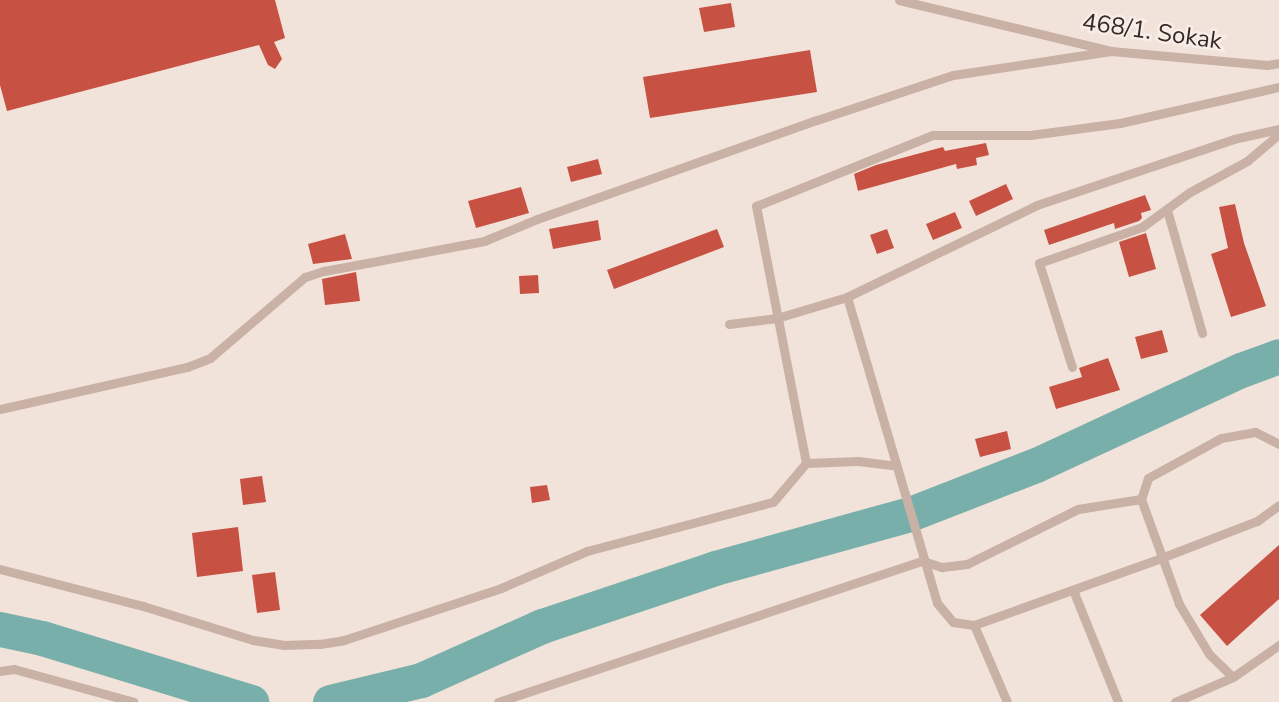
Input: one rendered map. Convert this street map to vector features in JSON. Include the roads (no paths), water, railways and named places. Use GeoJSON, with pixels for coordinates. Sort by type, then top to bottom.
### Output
{"type":"FeatureCollection","features":[{"type":"Feature","properties":{"kind":"lane","name":"468/1. Sokak"},"geometry":{"type":"LineString","coordinates":[[899,0],[1111,51],[1267,65],[1279,63]]}},
{"type":"Feature","properties":{"kind":"lane"},"geometry":{"type":"LineString","coordinates":[[0,409],[187,367],[210,358],[305,277],[324,271],[484,242],[537,219],[953,75],[1111,51]]}},
{"type":"Feature","properties":{"kind":"lane"},"geometry":{"type":"LineString","coordinates":[[806,463],[756,206],[933,135],[1030,135],[1120,123],[1279,87]]}},
{"type":"Feature","properties":{"kind":"lane"},"geometry":{"type":"LineString","coordinates":[[729,324],[777,318],[847,297],[1037,205],[1234,139],[1279,131]]}},
{"type":"Feature","properties":{"kind":"lane"},"geometry":{"type":"LineString","coordinates":[[1072,368],[1039,263],[1142,227],[1190,192],[1247,161],[1279,131]]}},
{"type":"Feature","properties":{"kind":"lane"},"geometry":{"type":"LineString","coordinates":[[1167,210],[1202,333]]}},
{"type":"Feature","properties":{"kind":"lane"},"geometry":{"type":"LineString","coordinates":[[847,297],[923,561],[943,613],[953,622],[974,625],[1073,590],[1257,521],[1279,505]]}},
{"type":"Feature","properties":{"kind":"lane"},"geometry":{"type":"LineString","coordinates":[[1233,677],[1209,654],[1185,614],[1161,558],[1141,499],[1148,478],[1221,438],[1255,432],[1279,444]]}},
{"type":"Feature","properties":{"kind":"lane"},"geometry":{"type":"LineString","coordinates":[[0,569],[144,606],[253,640],[283,645],[320,644],[344,640],[501,588],[587,551],[773,502],[806,463],[858,461],[896,466]]}},
{"type":"Feature","properties":{"kind":"lane"},"geometry":{"type":"LineString","coordinates":[[498,702],[923,561],[942,567],[967,564],[1078,509],[1141,499]]}},
{"type":"Feature","properties":{"kind":"lane"},"geometry":{"type":"LineString","coordinates":[[1073,590],[1118,702]]}},
{"type":"Feature","properties":{"kind":"lane"},"geometry":{"type":"LineString","coordinates":[[974,625],[1007,702]]}},
{"type":"Feature","properties":{"kind":"lane"},"geometry":{"type":"LineString","coordinates":[[1175,702],[1233,677],[1279,645]]}},
{"type":"Feature","properties":{"kind":"lane"},"geometry":{"type":"LineString","coordinates":[[0,671],[14,669],[134,702]]}},
{"type":"Feature","properties":{"kind":"waterway"},"geometry":{"type":"LineString","coordinates":[[330,702],[421,680],[542,626],[715,568],[910,514],[1036,465],[1241,370],[1279,356]]}},
{"type":"Feature","properties":{"kind":"waterway"},"geometry":{"type":"LineString","coordinates":[[0,629],[42,638],[251,702]]}}]}
